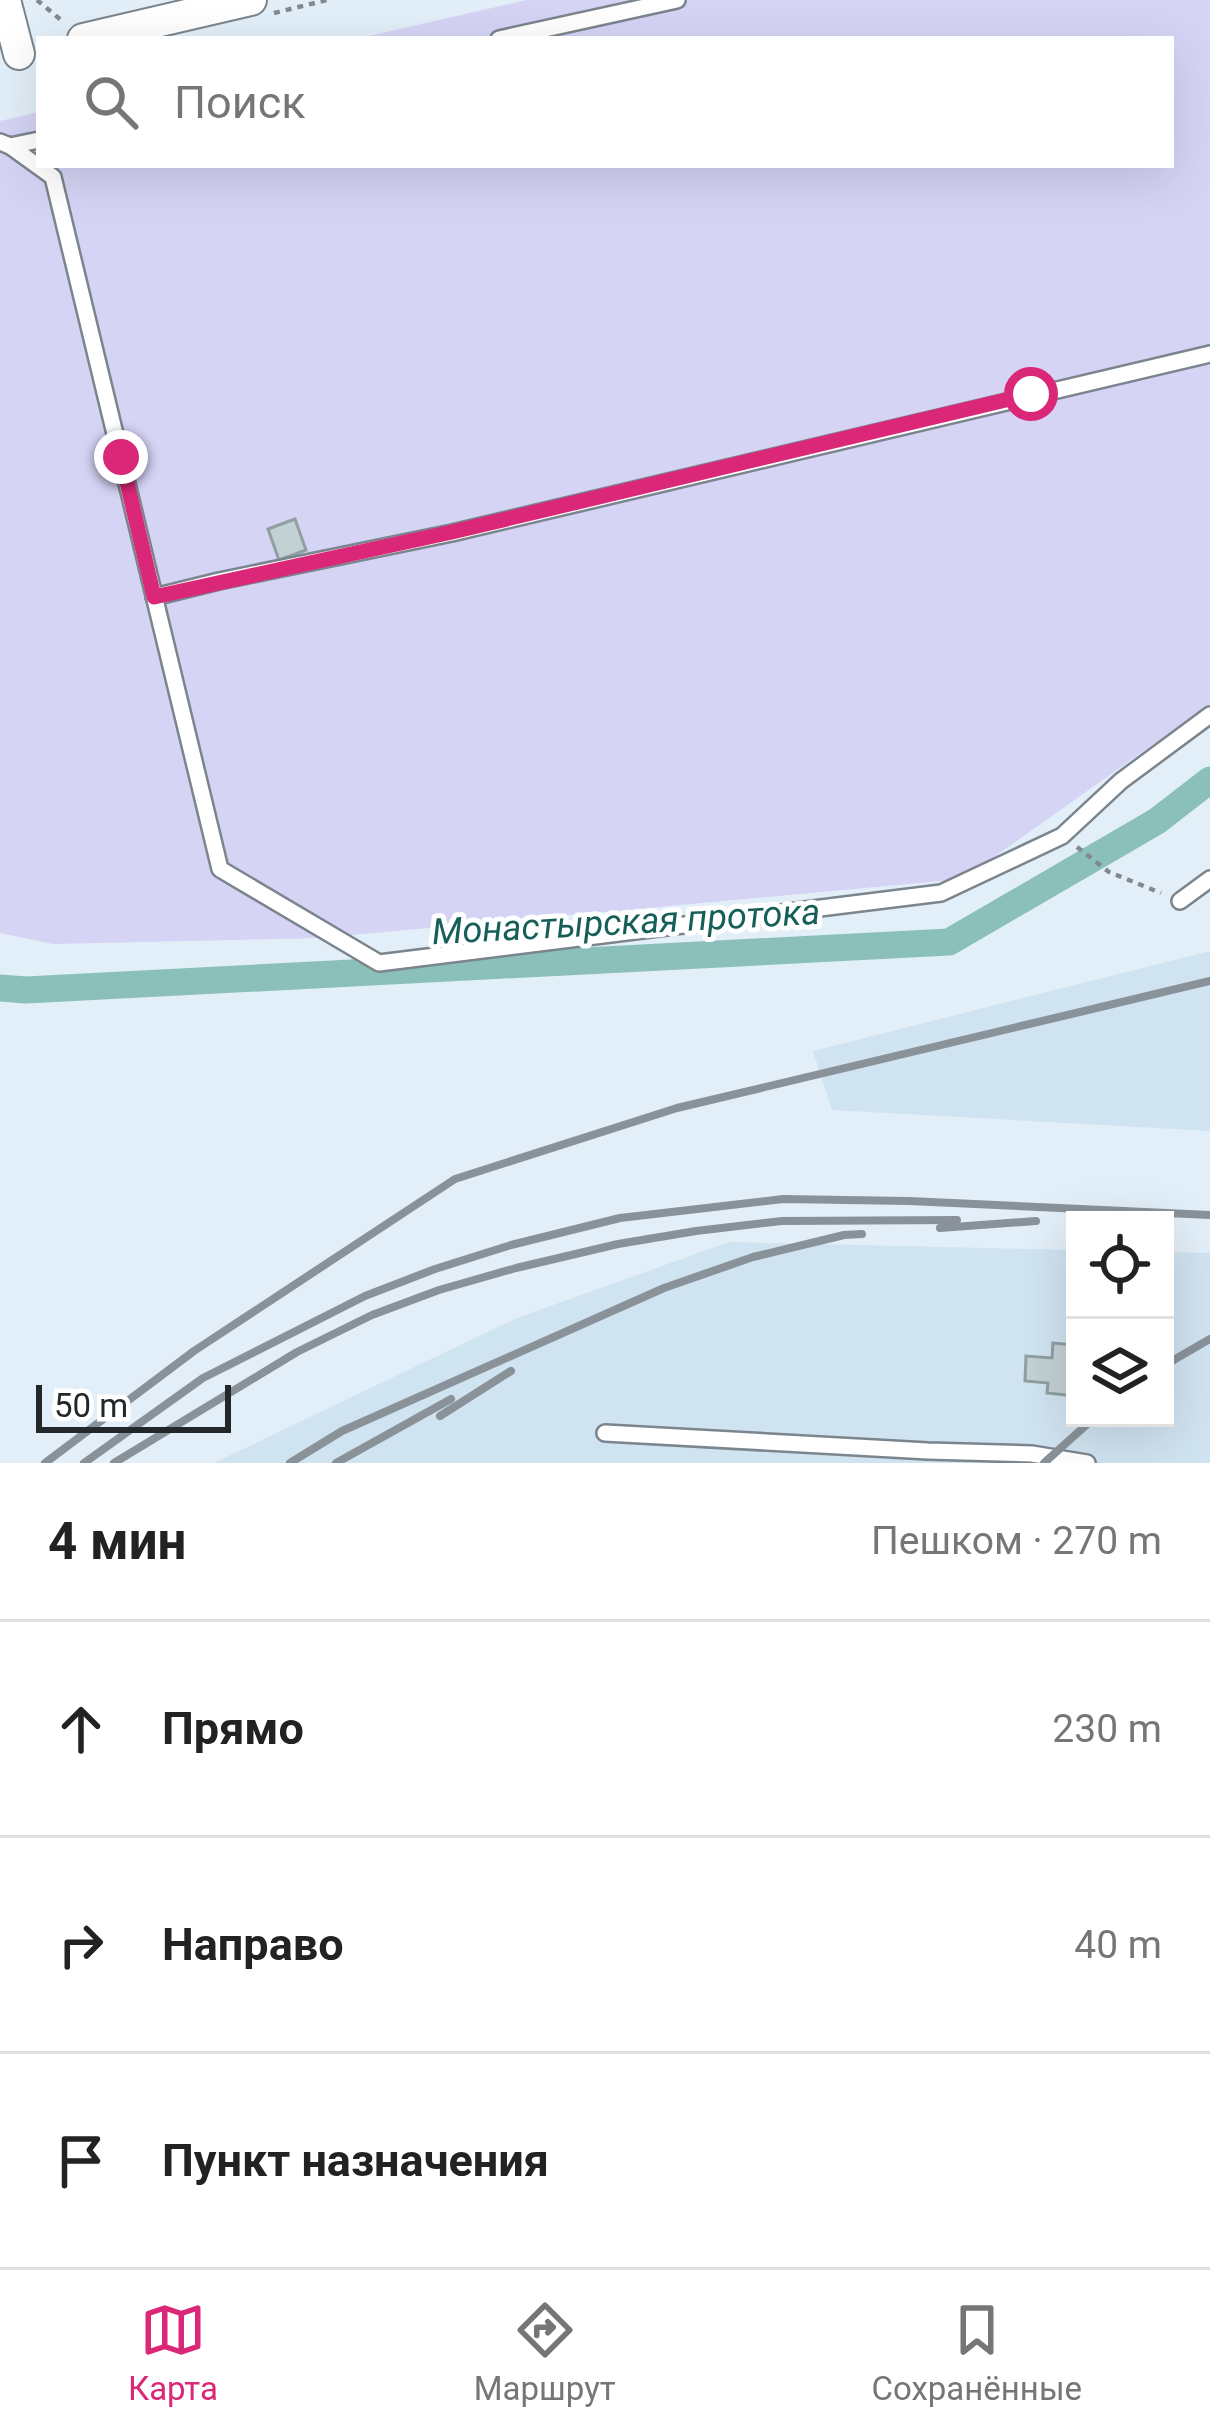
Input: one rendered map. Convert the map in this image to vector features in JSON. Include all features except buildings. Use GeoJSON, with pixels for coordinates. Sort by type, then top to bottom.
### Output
{"type":"FeatureCollection","features":[{"type":"Feature","properties":{"kind":"street"},"geometry":{"type":"LineString","coordinates":[[5,0],[19,54]]}},
{"type":"Feature","properties":{"kind":"street"},"geometry":{"type":"LineString","coordinates":[[96,36],[251,0]]}},
{"type":"Feature","properties":{"kind":"lane"},"geometry":{"type":"LineString","coordinates":[[513,36],[677,0]]}},
{"type":"Feature","properties":{"kind":"lane"},"geometry":{"type":"LineString","coordinates":[[5,144],[36,140]]}},
{"type":"Feature","properties":{"kind":"lane"},"geometry":{"type":"LineString","coordinates":[[5,144],[36,165]]}},
{"type":"Feature","properties":{"kind":"lane"},"geometry":{"type":"LineString","coordinates":[[40,168],[53,177],[220,869],[379,963],[941,893],[1062,836],[1121,781],[1210,715]]}},
{"type":"Feature","properties":{"kind":"lane"},"geometry":{"type":"LineString","coordinates":[[154,597],[1210,354]]}},
{"type":"Feature","properties":{"kind":"lane"},"geometry":{"type":"LineString","coordinates":[[1180,901],[1210,879]]}},
{"type":"Feature","properties":{"kind":"lane"},"geometry":{"type":"LineString","coordinates":[[605,1433],[1032,1454],[1088,1463]]}},
{"type":"Feature","properties":{"kind":"path"},"geometry":{"type":"LineString","coordinates":[[1082,851],[1109,872],[1180,901]]}},
{"type":"Feature","properties":{"kind":"shaded area"},"geometry":{"type":"Polygon","coordinates":[[[526,0],[1210,0],[1210,704],[963,879],[320,938],[53,944],[0,933],[0,121],[36,113],[36,168],[1174,168],[1174,36],[369,36],[526,0]]]}},
{"type":"Feature","properties":{"kind":"shaded area"},"geometry":{"type":"Polygon","coordinates":[[[1210,951],[1210,1131],[832,1110],[813,1051],[1210,951]]]}},
{"type":"Feature","properties":{"kind":"shaded area"},"geometry":{"type":"Polygon","coordinates":[[[729,1242],[1066,1250],[1066,1427],[1174,1427],[1174,1252],[1210,1253],[1210,1463],[214,1463],[517,1318],[729,1242]]]}},
{"type":"Feature","properties":{"kind":"waterway","name":"Монастырская протока"},"geometry":{"type":"LineString","coordinates":[[0,988],[949,942],[1157,821],[1210,780]]}},
{"type":"Feature","properties":{"kind":"railway"},"geometry":{"type":"LineString","coordinates":[[45,1463],[194,1351],[455,1179],[677,1108],[1210,981]]}},
{"type":"Feature","properties":{"kind":"railway"},"geometry":{"type":"LineString","coordinates":[[84,1463],[203,1378],[365,1296],[511,1245],[620,1218],[783,1199],[1210,1215]]}},
{"type":"Feature","properties":{"kind":"railway"},"geometry":{"type":"LineString","coordinates":[[114,1463],[297,1352],[372,1315],[439,1290],[618,1244],[696,1231],[782,1221],[957,1220]]}},
{"type":"Feature","properties":{"kind":"railway"},"geometry":{"type":"LineString","coordinates":[[940,1228],[1036,1221]]}},
{"type":"Feature","properties":{"kind":"railway"},"geometry":{"type":"LineString","coordinates":[[290,1463],[342,1431],[664,1288],[753,1257],[862,1234]]}},
{"type":"Feature","properties":{"kind":"railway"},"geometry":{"type":"LineString","coordinates":[[1174,1360],[1210,1339]]}},
{"type":"Feature","properties":{"kind":"railway"},"geometry":{"type":"LineString","coordinates":[[440,1416],[511,1371]]}},
{"type":"Feature","properties":{"kind":"railway"},"geometry":{"type":"LineString","coordinates":[[336,1463],[451,1399]]}},
{"type":"Feature","properties":{"kind":"railway"},"geometry":{"type":"LineString","coordinates":[[1044,1463],[1084,1427]]}},
{"type":"Feature","properties":{"kind":"route"},"geometry":{"type":"LineString","coordinates":[[121,457],[154,597],[452,532],[1031,394]]}}]}
